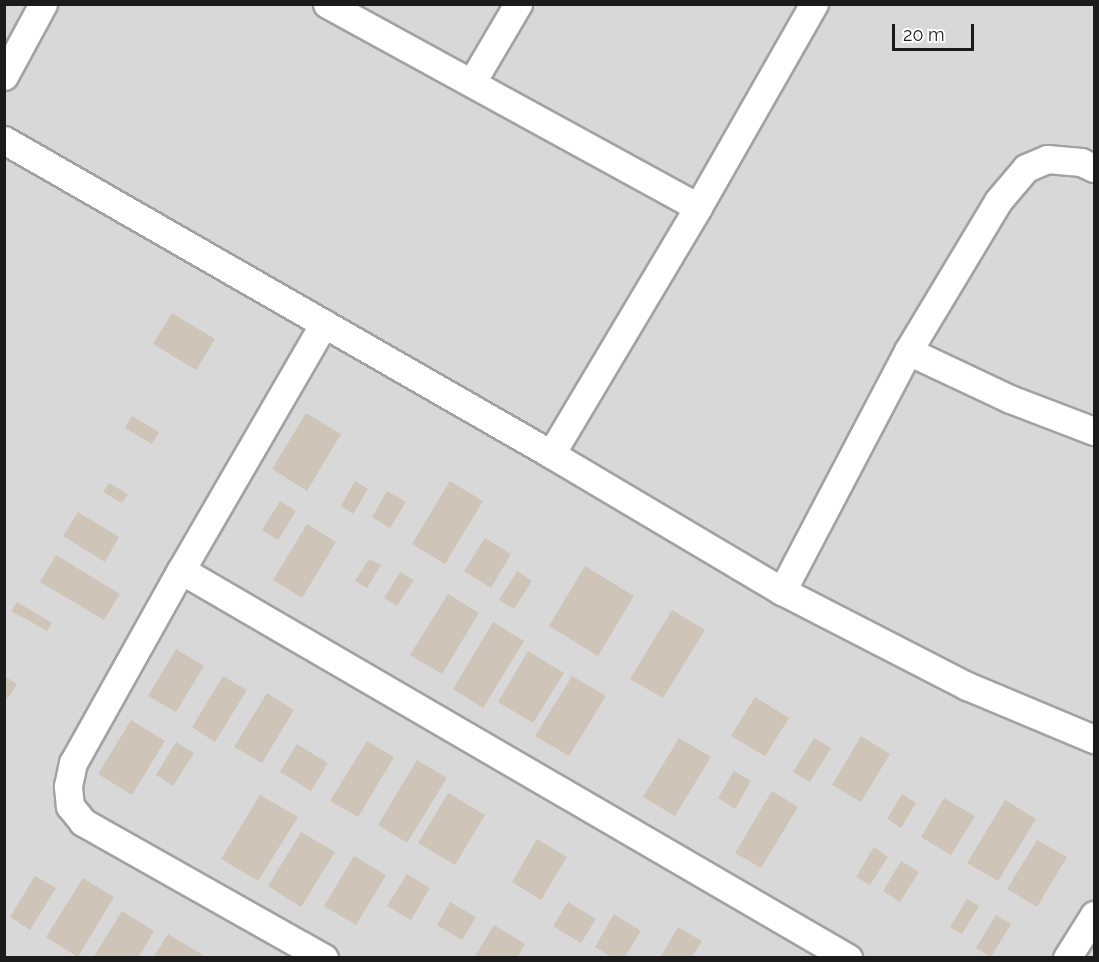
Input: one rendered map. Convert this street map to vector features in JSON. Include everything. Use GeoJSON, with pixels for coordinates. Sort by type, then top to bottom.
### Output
{"type":"FeatureCollection","features":[{"type":"Feature","properties":{"kind":"street"},"geometry":{"type":"LineString","coordinates":[[4,76],[43,4]]}},
{"type":"Feature","properties":{"kind":"street"},"geometry":{"type":"LineString","coordinates":[[327,4],[698,207]]}},
{"type":"Feature","properties":{"kind":"street"},"geometry":{"type":"LineString","coordinates":[[472,82],[518,4]]}},
{"type":"Feature","properties":{"kind":"street"},"geometry":{"type":"LineString","coordinates":[[551,454],[698,207],[814,4]]}},
{"type":"Feature","properties":{"kind":"street"},"geometry":{"type":"LineString","coordinates":[[4,140],[551,454],[782,591],[967,686],[1095,739]]}},
{"type":"Feature","properties":{"kind":"street"},"geometry":{"type":"LineString","coordinates":[[782,591],[908,351],[998,201],[1026,168],[1047,159],[1081,162],[1095,168]]}},
{"type":"Feature","properties":{"kind":"street"},"geometry":{"type":"LineString","coordinates":[[324,323],[181,570],[73,763],[68,786],[70,806],[83,822],[324,957]]}},
{"type":"Feature","properties":{"kind":"street"},"geometry":{"type":"LineString","coordinates":[[908,351],[1010,399],[1095,431]]}},
{"type":"Feature","properties":{"kind":"street"},"geometry":{"type":"LineString","coordinates":[[181,570],[848,957]]}},
{"type":"Feature","properties":{"kind":"street"},"geometry":{"type":"LineString","coordinates":[[1067,957],[1095,915]]}},
{"type":"Feature","properties":{"kind":"shaded area"},"geometry":{"type":"Polygon","coordinates":[[[4,5],[1094,5],[1094,957],[5,957],[4,5]]]}},
{"type":"Feature","properties":{"kind":"building"},"geometry":{"type":"Polygon","coordinates":[[[172,313],[215,339],[196,370],[153,344],[172,313]]]}},
{"type":"Feature","properties":{"kind":"building"},"geometry":{"type":"Polygon","coordinates":[[[306,413],[341,434],[307,491],[272,469],[306,413]]]}},
{"type":"Feature","properties":{"kind":"building"},"geometry":{"type":"Polygon","coordinates":[[[132,416],[159,432],[152,444],[125,428],[132,416]]]}},
{"type":"Feature","properties":{"kind":"building"},"geometry":{"type":"Polygon","coordinates":[[[355,481],[368,489],[353,514],[341,506],[355,481]]]}},
{"type":"Feature","properties":{"kind":"building"},"geometry":{"type":"Polygon","coordinates":[[[450,481],[483,501],[445,564],[412,544],[450,481]]]}},
{"type":"Feature","properties":{"kind":"building"},"geometry":{"type":"Polygon","coordinates":[[[109,483],[128,494],[122,503],[103,492],[109,483]]]}},
{"type":"Feature","properties":{"kind":"building"},"geometry":{"type":"Polygon","coordinates":[[[387,491],[406,502],[390,528],[372,517],[387,491]]]}},
{"type":"Feature","properties":{"kind":"building"},"geometry":{"type":"Polygon","coordinates":[[[280,501],[296,511],[278,540],[262,530],[280,501]]]}},
{"type":"Feature","properties":{"kind":"building"},"geometry":{"type":"Polygon","coordinates":[[[78,512],[119,537],[105,562],[63,536],[78,512]]]}},
{"type":"Feature","properties":{"kind":"building"},"geometry":{"type":"Polygon","coordinates":[[[307,524],[336,542],[302,598],[273,580],[307,524]]]}},
{"type":"Feature","properties":{"kind":"building"},"geometry":{"type":"Polygon","coordinates":[[[485,538],[511,554],[491,588],[464,571],[485,538]]]}},
{"type":"Feature","properties":{"kind":"building"},"geometry":{"type":"Polygon","coordinates":[[[56,555],[120,594],[104,620],[40,582],[56,555]]]}},
{"type":"Feature","properties":{"kind":"building"},"geometry":{"type":"Polygon","coordinates":[[[369,559],[381,565],[367,588],[355,581],[369,559]]]}},
{"type":"Feature","properties":{"kind":"building"},"geometry":{"type":"Polygon","coordinates":[[[585,566],[634,596],[598,656],[549,626],[585,566]]]}},
{"type":"Feature","properties":{"kind":"building"},"geometry":{"type":"Polygon","coordinates":[[[517,571],[532,581],[514,609],[499,600],[517,571]]]}},
{"type":"Feature","properties":{"kind":"building"},"geometry":{"type":"Polygon","coordinates":[[[400,572],[414,580],[397,606],[384,598],[400,572]]]}},
{"type":"Feature","properties":{"kind":"building"},"geometry":{"type":"Polygon","coordinates":[[[448,594],[479,613],[442,674],[410,655],[448,594]]]}},
{"type":"Feature","properties":{"kind":"building"},"geometry":{"type":"Polygon","coordinates":[[[17,602],[52,623],[47,631],[11,611],[17,602]]]}},
{"type":"Feature","properties":{"kind":"building"},"geometry":{"type":"Polygon","coordinates":[[[672,610],[705,630],[663,698],[630,679],[672,610]]]}},
{"type":"Feature","properties":{"kind":"building"},"geometry":{"type":"Polygon","coordinates":[[[493,622],[524,641],[483,708],[453,689],[493,622]]]}},
{"type":"Feature","properties":{"kind":"building"},"geometry":{"type":"Polygon","coordinates":[[[176,649],[204,666],[176,712],[148,696],[176,649]]]}},
{"type":"Feature","properties":{"kind":"building"},"geometry":{"type":"Polygon","coordinates":[[[528,651],[564,673],[533,723],[498,702],[528,651]]]}},
{"type":"Feature","properties":{"kind":"building"},"geometry":{"type":"Polygon","coordinates":[[[4,676],[17,684],[8,698],[4,696],[4,676]]]}},
{"type":"Feature","properties":{"kind":"building"},"geometry":{"type":"Polygon","coordinates":[[[223,676],[247,690],[215,742],[192,727],[223,676]]]}},
{"type":"Feature","properties":{"kind":"building"},"geometry":{"type":"Polygon","coordinates":[[[572,676],[606,696],[569,756],[535,736],[572,676]]]}},
{"type":"Feature","properties":{"kind":"building"},"geometry":{"type":"Polygon","coordinates":[[[267,693],[294,710],[262,763],[234,747],[267,693]]]}},
{"type":"Feature","properties":{"kind":"building"},"geometry":{"type":"Polygon","coordinates":[[[755,697],[789,718],[765,756],[731,736],[755,697]]]}},
{"type":"Feature","properties":{"kind":"building"},"geometry":{"type":"Polygon","coordinates":[[[131,720],[165,741],[132,795],[98,774],[131,720]]]}},
{"type":"Feature","properties":{"kind":"building"},"geometry":{"type":"Polygon","coordinates":[[[861,736],[890,754],[861,802],[832,785],[861,736]]]}},
{"type":"Feature","properties":{"kind":"building"},"geometry":{"type":"Polygon","coordinates":[[[679,738],[711,757],[675,816],[643,797],[679,738]]]}},
{"type":"Feature","properties":{"kind":"building"},"geometry":{"type":"Polygon","coordinates":[[[814,738],[831,748],[810,782],[793,772],[814,738]]]}},
{"type":"Feature","properties":{"kind":"building"},"geometry":{"type":"Polygon","coordinates":[[[367,741],[394,757],[358,817],[330,801],[367,741]]]}},
{"type":"Feature","properties":{"kind":"building"},"geometry":{"type":"Polygon","coordinates":[[[176,742],[194,753],[173,786],[156,775],[176,742]]]}},
{"type":"Feature","properties":{"kind":"building"},"geometry":{"type":"Polygon","coordinates":[[[297,744],[328,763],[311,791],[280,772],[297,744]]]}},
{"type":"Feature","properties":{"kind":"building"},"geometry":{"type":"Polygon","coordinates":[[[417,760],[447,778],[407,843],[378,825],[417,760]]]}},
{"type":"Feature","properties":{"kind":"building"},"geometry":{"type":"Polygon","coordinates":[[[734,771],[751,781],[735,809],[718,798],[734,771]]]}},
{"type":"Feature","properties":{"kind":"building"},"geometry":{"type":"Polygon","coordinates":[[[772,791],[798,807],[761,868],[735,853],[772,791]]]}},
{"type":"Feature","properties":{"kind":"building"},"geometry":{"type":"Polygon","coordinates":[[[448,793],[485,815],[455,865],[418,843],[448,793]]]}},
{"type":"Feature","properties":{"kind":"building"},"geometry":{"type":"Polygon","coordinates":[[[902,794],[916,803],[901,828],[887,819],[902,794]]]}},
{"type":"Feature","properties":{"kind":"building"},"geometry":{"type":"Polygon","coordinates":[[[260,795],[298,817],[258,881],[221,859],[260,795]]]}},
{"type":"Feature","properties":{"kind":"building"},"geometry":{"type":"Polygon","coordinates":[[[944,798],[975,816],[951,855],[921,837],[944,798]]]}},
{"type":"Feature","properties":{"kind":"building"},"geometry":{"type":"Polygon","coordinates":[[[1005,800],[1036,819],[998,881],[967,863],[1005,800]]]}},
{"type":"Feature","properties":{"kind":"building"},"geometry":{"type":"Polygon","coordinates":[[[301,832],[335,852],[301,907],[268,886],[301,832]]]}},
{"type":"Feature","properties":{"kind":"building"},"geometry":{"type":"Polygon","coordinates":[[[537,839],[567,857],[541,900],[512,882],[537,839]]]}},
{"type":"Feature","properties":{"kind":"building"},"geometry":{"type":"Polygon","coordinates":[[[1037,840],[1067,857],[1037,907],[1007,889],[1037,840]]]}},
{"type":"Feature","properties":{"kind":"building"},"geometry":{"type":"Polygon","coordinates":[[[874,847],[888,857],[870,885],[856,877],[874,847]]]}},
{"type":"Feature","properties":{"kind":"building"},"geometry":{"type":"Polygon","coordinates":[[[354,856],[386,875],[356,925],[324,906],[354,856]]]}},
{"type":"Feature","properties":{"kind":"building"},"geometry":{"type":"Polygon","coordinates":[[[901,861],[919,872],[900,902],[883,891],[901,861]]]}},
{"type":"Feature","properties":{"kind":"building"},"geometry":{"type":"Polygon","coordinates":[[[407,874],[430,888],[411,920],[387,906],[407,874]]]}},
{"type":"Feature","properties":{"kind":"building"},"geometry":{"type":"Polygon","coordinates":[[[35,876],[56,888],[30,930],[10,917],[35,876]]]}},
{"type":"Feature","properties":{"kind":"building"},"geometry":{"type":"Polygon","coordinates":[[[83,878],[114,897],[78,957],[46,937],[83,878]]]}},
{"type":"Feature","properties":{"kind":"building"},"geometry":{"type":"Polygon","coordinates":[[[967,899],[979,906],[962,934],[950,927],[967,899]]]}},
{"type":"Feature","properties":{"kind":"building"},"geometry":{"type":"Polygon","coordinates":[[[450,902],[476,917],[462,940],[437,925],[450,902]]]}},
{"type":"Feature","properties":{"kind":"building"},"geometry":{"type":"Polygon","coordinates":[[[568,902],[596,919],[581,943],[553,926],[568,902]]]}},
{"type":"Feature","properties":{"kind":"building"},"geometry":{"type":"Polygon","coordinates":[[[122,911],[154,931],[138,958],[93,958],[122,911]]]}},
{"type":"Feature","properties":{"kind":"building"},"geometry":{"type":"Polygon","coordinates":[[[614,914],[641,931],[624,958],[613,958],[595,947],[614,914]]]}},
{"type":"Feature","properties":{"kind":"building"},"geometry":{"type":"Polygon","coordinates":[[[996,915],[1011,924],[991,957],[976,948],[996,915]]]}},
{"type":"Feature","properties":{"kind":"building"},"geometry":{"type":"Polygon","coordinates":[[[494,925],[525,944],[517,958],[474,958],[494,925]]]}},
{"type":"Feature","properties":{"kind":"building"},"geometry":{"type":"Polygon","coordinates":[[[678,927],[702,941],[691,958],[660,958],[678,927]]]}},
{"type":"Feature","properties":{"kind":"building"},"geometry":{"type":"Polygon","coordinates":[[[168,934],[203,955],[201,958],[153,958],[168,934]]]}}]}
